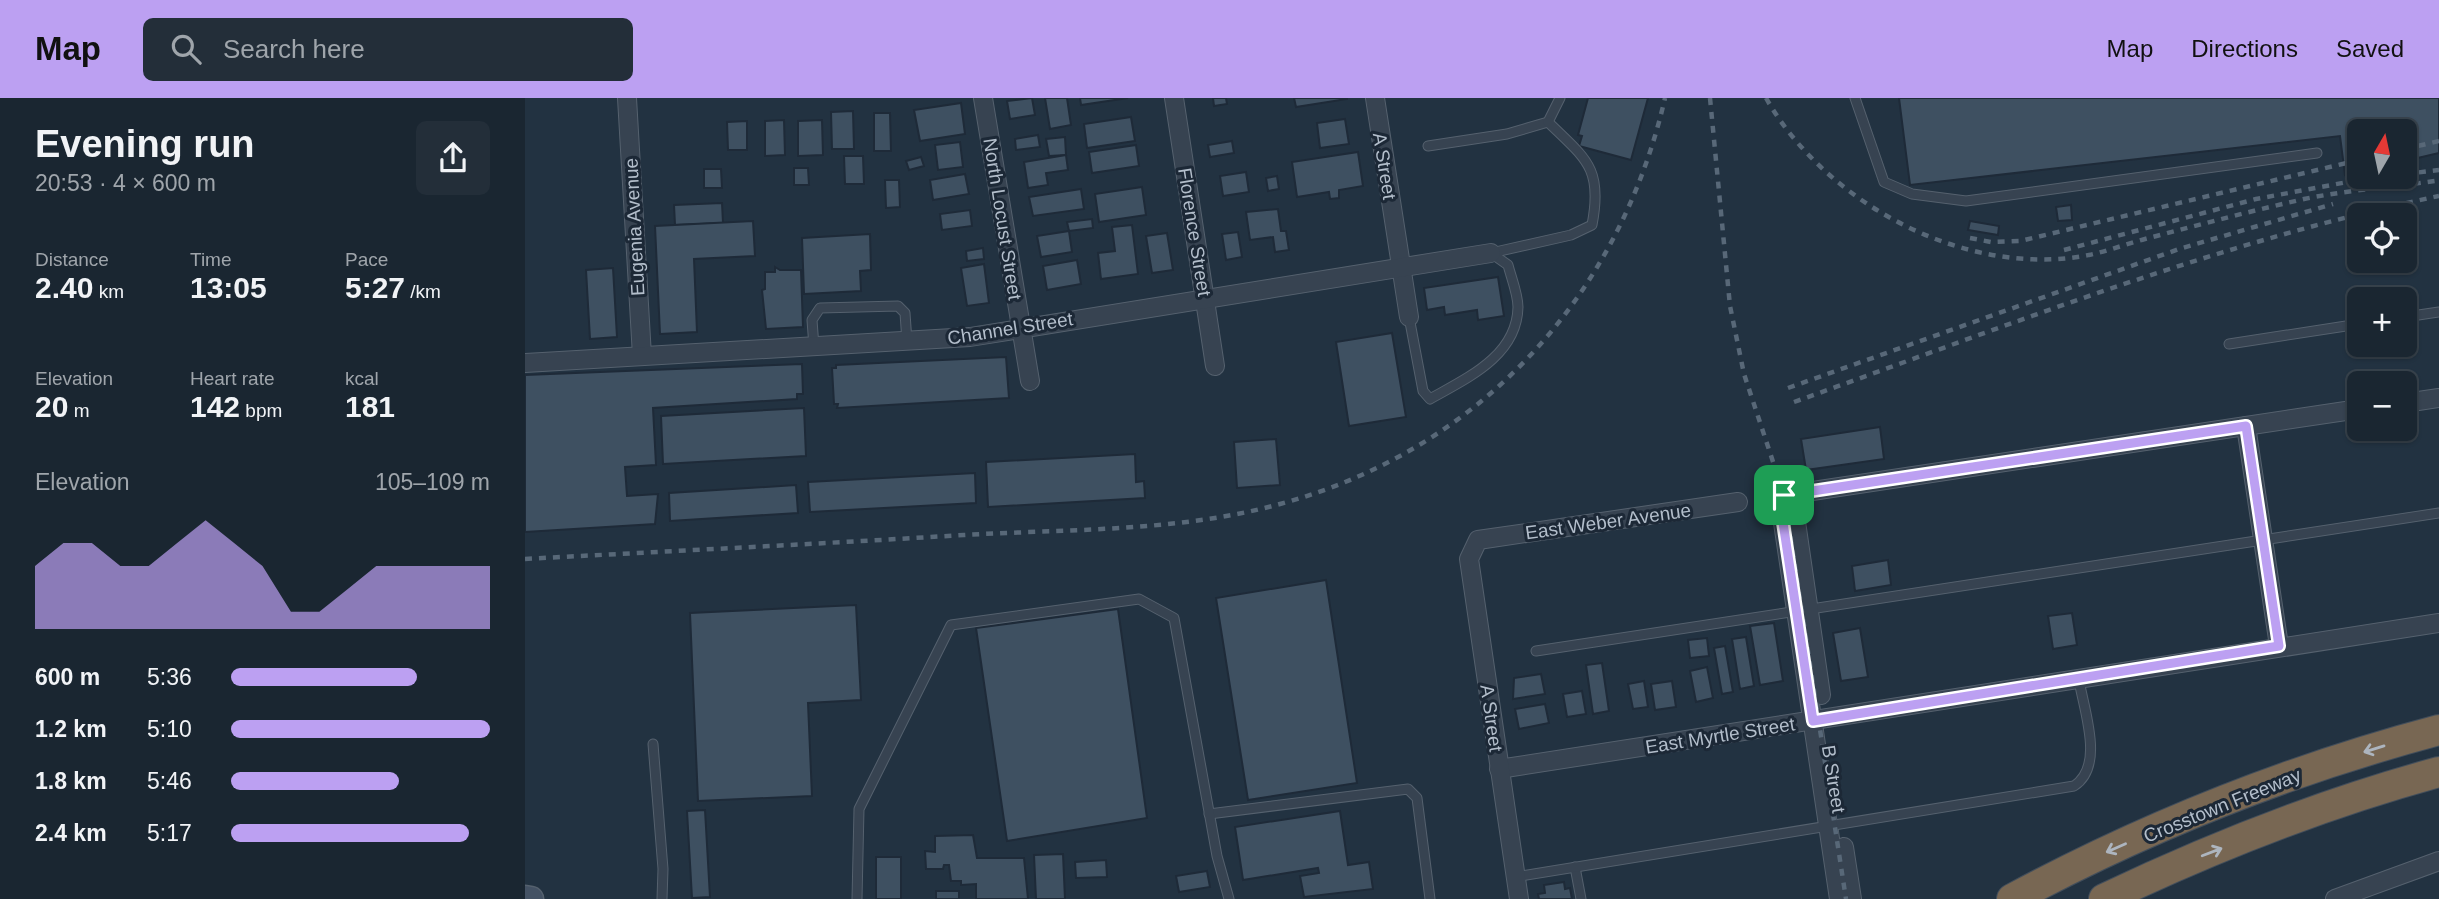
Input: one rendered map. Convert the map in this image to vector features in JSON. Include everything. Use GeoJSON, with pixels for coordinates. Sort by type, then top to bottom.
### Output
{"type":"FeatureCollection","features":[{"type":"Feature","properties":{"kind":"highway","name":"Crosstown Freeway"},"geometry":{"type":"LineString","coordinates":[[2012,899],[2102,854],[2253,790],[2439,730]]}},
{"type":"Feature","properties":{"kind":"highway","name":"Crosstown Freeway"},"geometry":{"type":"LineString","coordinates":[[2104,899],[2201,856],[2289,822],[2439,772]]}},
{"type":"Feature","properties":{"kind":"main road"},"geometry":{"type":"LineString","coordinates":[[525,898],[531,899]]}},
{"type":"Feature","properties":{"kind":"street","name":"Eugenia Avenue"},"geometry":{"type":"LineString","coordinates":[[627,98],[642,356]]}},
{"type":"Feature","properties":{"kind":"street","name":"North Locust Street"},"geometry":{"type":"LineString","coordinates":[[983,98],[1030,381]]}},
{"type":"Feature","properties":{"kind":"street","name":"Florence Street"},"geometry":{"type":"LineString","coordinates":[[1174,98],[1215,366]]}},
{"type":"Feature","properties":{"kind":"street","name":"A Street"},"geometry":{"type":"LineString","coordinates":[[1375,98],[1409,317]]}},
{"type":"Feature","properties":{"kind":"street","name":"Channel Street"},"geometry":{"type":"LineString","coordinates":[[525,363],[970,337],[1491,253]]}},
{"type":"Feature","properties":{"kind":"street"},"geometry":{"type":"LineString","coordinates":[[2417,401],[2439,398]]}},
{"type":"Feature","properties":{"kind":"street"},"geometry":{"type":"LineString","coordinates":[[2279,646],[2246,426],[2347,412]]}},
{"type":"Feature","properties":{"kind":"street","name":"B Street"},"geometry":{"type":"LineString","coordinates":[[1852,899],[1835,824],[1785,495],[2246,426]]}},
{"type":"Feature","properties":{"kind":"street","name":"East Weber Avenue"},"geometry":{"type":"LineString","coordinates":[[1479,540],[1738,502]]}},
{"type":"Feature","properties":{"kind":"street","name":"A Street"},"geometry":{"type":"LineString","coordinates":[[1479,540],[1469,559],[1519,899]]}},
{"type":"Feature","properties":{"kind":"street","name":"East Myrtle Street"},"geometry":{"type":"LineString","coordinates":[[1500,769],[2439,623]]}},
{"type":"Feature","properties":{"kind":"street"},"geometry":{"type":"LineString","coordinates":[[1835,824],[1839,899]]}},
{"type":"Feature","properties":{"kind":"street"},"geometry":{"type":"LineString","coordinates":[[2335,899],[2439,861]]}},
{"type":"Feature","properties":{"kind":"lane"},"geometry":{"type":"LineString","coordinates":[[1428,146],[1507,134],[1548,122],[1560,98]]}},
{"type":"Feature","properties":{"kind":"lane"},"geometry":{"type":"LineString","coordinates":[[1856,98],[1884,181],[1912,194],[1966,201],[2317,153]]}},
{"type":"Feature","properties":{"kind":"lane"},"geometry":{"type":"LineString","coordinates":[[1491,253],[1571,235],[1592,225],[1597,200],[1593,171],[1578,151],[1548,122]]}},
{"type":"Feature","properties":{"kind":"lane"},"geometry":{"type":"LineString","coordinates":[[1409,317],[1423,391],[1430,399],[1481,371],[1511,338],[1518,306],[1508,265],[1491,253]]}},
{"type":"Feature","properties":{"kind":"lane"},"geometry":{"type":"LineString","coordinates":[[814,347],[811,320],[820,308],[881,305],[902,309],[907,342]]}},
{"type":"Feature","properties":{"kind":"lane"},"geometry":{"type":"LineString","coordinates":[[2417,315],[2439,312]]}},
{"type":"Feature","properties":{"kind":"lane"},"geometry":{"type":"LineString","coordinates":[[2229,344],[2347,326]]}},
{"type":"Feature","properties":{"kind":"lane"},"geometry":{"type":"LineString","coordinates":[[1537,651],[2439,513]]}},
{"type":"Feature","properties":{"kind":"lane"},"geometry":{"type":"LineString","coordinates":[[857,899],[859,809],[951,625],[1139,599],[1174,618],[1209,814],[1229,899]]}},
{"type":"Feature","properties":{"kind":"lane"},"geometry":{"type":"LineString","coordinates":[[1515,877],[2074,786],[2089,771],[2091,762],[2079,680]]}},
{"type":"Feature","properties":{"kind":"lane"},"geometry":{"type":"LineString","coordinates":[[653,744],[663,869],[662,899]]}},
{"type":"Feature","properties":{"kind":"lane"},"geometry":{"type":"LineString","coordinates":[[1209,814],[1408,789],[1417,798],[1430,899]]}},
{"type":"Feature","properties":{"kind":"lane"},"geometry":{"type":"LineString","coordinates":[[1575,867],[1581,899]]}},
{"type":"Feature","properties":{"kind":"building"},"geometry":{"type":"Polygon","coordinates":[[[1032,98],[1035,115],[1010,119],[1007,101],[1032,98]]]}},
{"type":"Feature","properties":{"kind":"building"},"geometry":{"type":"Polygon","coordinates":[[[1045,98],[1067,98],[1071,125],[1050,129],[1045,98]]]}},
{"type":"Feature","properties":{"kind":"building"},"geometry":{"type":"Polygon","coordinates":[[[1080,98],[1128,98],[1081,105],[1080,98]]]}},
{"type":"Feature","properties":{"kind":"building"},"geometry":{"type":"Polygon","coordinates":[[[1213,98],[1226,98],[1227,104],[1214,106],[1213,98]]]}},
{"type":"Feature","properties":{"kind":"building"},"geometry":{"type":"Polygon","coordinates":[[[1294,98],[1347,98],[1347,99],[1296,107],[1294,98]]]}},
{"type":"Feature","properties":{"kind":"building"},"geometry":{"type":"Polygon","coordinates":[[[1588,98],[1648,98],[1631,160],[1579,146],[1582,136],[1578,135],[1588,98]]]}},
{"type":"Feature","properties":{"kind":"building"},"geometry":{"type":"Polygon","coordinates":[[[1899,98],[2439,98],[2439,153],[2417,158],[2417,119],[2347,119],[2345,175],[2340,136],[1910,185],[1899,98]]]}},
{"type":"Feature","properties":{"kind":"building"},"geometry":{"type":"Polygon","coordinates":[[[961,103],[965,134],[920,141],[914,110],[961,103]]]}},
{"type":"Feature","properties":{"kind":"building"},"geometry":{"type":"Polygon","coordinates":[[[853,111],[854,149],[832,149],[831,112],[853,111]]]}},
{"type":"Feature","properties":{"kind":"building"},"geometry":{"type":"Polygon","coordinates":[[[874,113],[890,113],[891,151],[874,151],[874,113]]]}},
{"type":"Feature","properties":{"kind":"building"},"geometry":{"type":"Polygon","coordinates":[[[1131,117],[1135,141],[1087,148],[1084,124],[1131,117]]]}},
{"type":"Feature","properties":{"kind":"building"},"geometry":{"type":"Polygon","coordinates":[[[1345,119],[1349,144],[1320,148],[1317,123],[1345,119]]]}},
{"type":"Feature","properties":{"kind":"building"},"geometry":{"type":"Polygon","coordinates":[[[784,120],[785,155],[765,156],[765,121],[784,120]]]}},
{"type":"Feature","properties":{"kind":"building"},"geometry":{"type":"Polygon","coordinates":[[[822,120],[823,155],[798,156],[798,121],[822,120]]]}},
{"type":"Feature","properties":{"kind":"building"},"geometry":{"type":"Polygon","coordinates":[[[747,121],[747,150],[728,150],[727,122],[747,121]]]}},
{"type":"Feature","properties":{"kind":"building"},"geometry":{"type":"Polygon","coordinates":[[[1038,135],[1040,147],[1016,150],[1015,139],[1038,135]]]}},
{"type":"Feature","properties":{"kind":"building"},"geometry":{"type":"Polygon","coordinates":[[[1065,137],[1066,155],[1049,156],[1046,139],[1065,137]]]}},
{"type":"Feature","properties":{"kind":"building"},"geometry":{"type":"Polygon","coordinates":[[[1232,141],[1234,153],[1210,157],[1208,145],[1232,141]]]}},
{"type":"Feature","properties":{"kind":"building"},"geometry":{"type":"Polygon","coordinates":[[[960,142],[963,167],[938,170],[935,145],[960,142]]]}},
{"type":"Feature","properties":{"kind":"building"},"geometry":{"type":"Polygon","coordinates":[[[1136,145],[1139,166],[1092,173],[1089,152],[1136,145]]]}},
{"type":"Feature","properties":{"kind":"building"},"geometry":{"type":"Polygon","coordinates":[[[1358,152],[1363,186],[1339,190],[1339,198],[1330,199],[1329,192],[1297,197],[1292,162],[1358,152]]]}},
{"type":"Feature","properties":{"kind":"building"},"geometry":{"type":"Polygon","coordinates":[[[1066,155],[1068,170],[1046,173],[1048,185],[1028,188],[1024,162],[1066,155]]]}},
{"type":"Feature","properties":{"kind":"building"},"geometry":{"type":"Polygon","coordinates":[[[844,156],[863,156],[864,184],[845,184],[844,156]]]}},
{"type":"Feature","properties":{"kind":"building"},"geometry":{"type":"Polygon","coordinates":[[[921,157],[924,166],[909,170],[906,161],[921,157]]]}},
{"type":"Feature","properties":{"kind":"building"},"geometry":{"type":"Polygon","coordinates":[[[794,168],[808,168],[809,185],[794,185],[794,168]]]}},
{"type":"Feature","properties":{"kind":"building"},"geometry":{"type":"Polygon","coordinates":[[[704,169],[721,169],[722,188],[704,188],[704,169]]]}},
{"type":"Feature","properties":{"kind":"building"},"geometry":{"type":"Polygon","coordinates":[[[1246,172],[1249,192],[1223,196],[1220,176],[1246,172]]]}},
{"type":"Feature","properties":{"kind":"building"},"geometry":{"type":"Polygon","coordinates":[[[965,174],[969,194],[933,200],[930,180],[965,174]]]}},
{"type":"Feature","properties":{"kind":"building"},"geometry":{"type":"Polygon","coordinates":[[[1277,176],[1279,189],[1268,191],[1266,178],[1277,176]]]}},
{"type":"Feature","properties":{"kind":"building"},"geometry":{"type":"Polygon","coordinates":[[[885,180],[899,180],[900,207],[886,208],[885,180]]]}},
{"type":"Feature","properties":{"kind":"building"},"geometry":{"type":"Polygon","coordinates":[[[1142,187],[1146,215],[1099,222],[1095,194],[1142,187]]]}},
{"type":"Feature","properties":{"kind":"building"},"geometry":{"type":"Polygon","coordinates":[[[1081,189],[1084,209],[1033,216],[1029,197],[1081,189]]]}},
{"type":"Feature","properties":{"kind":"building"},"geometry":{"type":"Polygon","coordinates":[[[722,203],[723,223],[675,225],[674,205],[722,203]]]}},
{"type":"Feature","properties":{"kind":"building"},"geometry":{"type":"Polygon","coordinates":[[[2071,205],[2072,220],[2058,221],[2056,207],[2071,205]]]}},
{"type":"Feature","properties":{"kind":"building"},"geometry":{"type":"Polygon","coordinates":[[[1278,209],[1281,231],[1286,231],[1289,250],[1275,252],[1273,237],[1250,240],[1246,212],[1278,209]]]}},
{"type":"Feature","properties":{"kind":"building"},"geometry":{"type":"Polygon","coordinates":[[[970,210],[972,226],[942,230],[940,214],[970,210]]]}},
{"type":"Feature","properties":{"kind":"building"},"geometry":{"type":"Polygon","coordinates":[[[1092,219],[1093,228],[1069,231],[1067,222],[1092,219]]]}},
{"type":"Feature","properties":{"kind":"building"},"geometry":{"type":"Polygon","coordinates":[[[753,221],[755,256],[694,259],[697,332],[660,334],[655,226],[753,221]]]}},
{"type":"Feature","properties":{"kind":"building"},"geometry":{"type":"Polygon","coordinates":[[[1970,221],[1999,226],[1998,235],[1968,230],[1970,221]]]}},
{"type":"Feature","properties":{"kind":"building"},"geometry":{"type":"Polygon","coordinates":[[[1132,225],[1138,274],[1101,279],[1098,253],[1115,251],[1112,227],[1132,225]]]}},
{"type":"Feature","properties":{"kind":"building"},"geometry":{"type":"Polygon","coordinates":[[[1069,231],[1072,252],[1041,257],[1037,236],[1069,231]]]}},
{"type":"Feature","properties":{"kind":"building"},"geometry":{"type":"Polygon","coordinates":[[[1238,232],[1242,257],[1226,260],[1222,234],[1238,232]]]}},
{"type":"Feature","properties":{"kind":"building"},"geometry":{"type":"Polygon","coordinates":[[[1167,233],[1173,270],[1152,273],[1146,236],[1167,233]]]}},
{"type":"Feature","properties":{"kind":"building"},"geometry":{"type":"Polygon","coordinates":[[[870,234],[871,270],[860,271],[861,291],[804,294],[802,238],[870,234]]]}},
{"type":"Feature","properties":{"kind":"building"},"geometry":{"type":"Polygon","coordinates":[[[983,248],[984,259],[967,261],[966,251],[983,248]]]}},
{"type":"Feature","properties":{"kind":"building"},"geometry":{"type":"Polygon","coordinates":[[[1077,260],[1081,284],[1047,290],[1043,266],[1077,260]]]}},
{"type":"Feature","properties":{"kind":"building"},"geometry":{"type":"Polygon","coordinates":[[[984,264],[989,303],[967,306],[961,268],[984,264]]]}},
{"type":"Feature","properties":{"kind":"building"},"geometry":{"type":"Polygon","coordinates":[[[775,267],[780,270],[801,270],[803,327],[766,329],[762,290],[765,289],[765,272],[775,272],[775,267]]]}},
{"type":"Feature","properties":{"kind":"building"},"geometry":{"type":"Polygon","coordinates":[[[613,268],[617,337],[590,339],[586,270],[613,268]]]}},
{"type":"Feature","properties":{"kind":"building"},"geometry":{"type":"Polygon","coordinates":[[[1498,277],[1504,316],[1478,320],[1477,310],[1445,315],[1444,307],[1427,310],[1424,288],[1498,277]]]}},
{"type":"Feature","properties":{"kind":"building"},"geometry":{"type":"Polygon","coordinates":[[[1392,333],[1406,417],[1349,426],[1336,342],[1392,333]]]}},
{"type":"Feature","properties":{"kind":"building"},"geometry":{"type":"Polygon","coordinates":[[[1006,357],[1009,398],[837,408],[838,404],[834,404],[832,368],[836,368],[836,365],[1006,357]]]}},
{"type":"Feature","properties":{"kind":"building"},"geometry":{"type":"Polygon","coordinates":[[[802,364],[803,394],[797,394],[797,399],[653,408],[656,465],[625,467],[627,496],[658,494],[655,524],[525,532],[525,375],[802,364]]]}},
{"type":"Feature","properties":{"kind":"building"},"geometry":{"type":"Polygon","coordinates":[[[804,408],[806,456],[663,464],[661,416],[804,408]]]}},
{"type":"Feature","properties":{"kind":"building"},"geometry":{"type":"Polygon","coordinates":[[[1880,427],[1884,459],[1806,470],[1801,439],[1880,427]]]}},
{"type":"Feature","properties":{"kind":"building"},"geometry":{"type":"Polygon","coordinates":[[[1276,439],[1280,485],[1237,488],[1234,442],[1276,439]]]}},
{"type":"Feature","properties":{"kind":"building"},"geometry":{"type":"Polygon","coordinates":[[[1135,454],[1136,482],[1144,481],[1145,498],[988,507],[986,462],[1135,454]]]}},
{"type":"Feature","properties":{"kind":"building"},"geometry":{"type":"Polygon","coordinates":[[[975,473],[976,503],[810,512],[808,482],[975,473]]]}},
{"type":"Feature","properties":{"kind":"building"},"geometry":{"type":"Polygon","coordinates":[[[796,485],[798,513],[670,521],[669,493],[796,485]]]}},
{"type":"Feature","properties":{"kind":"building"},"geometry":{"type":"Polygon","coordinates":[[[1888,560],[1891,585],[1855,591],[1852,566],[1888,560]]]}},
{"type":"Feature","properties":{"kind":"building"},"geometry":{"type":"Polygon","coordinates":[[[1326,580],[1357,783],[1248,800],[1216,598],[1326,580]]]}},
{"type":"Feature","properties":{"kind":"building"},"geometry":{"type":"Polygon","coordinates":[[[856,605],[861,700],[808,703],[812,796],[698,801],[690,613],[856,605]]]}},
{"type":"Feature","properties":{"kind":"building"},"geometry":{"type":"Polygon","coordinates":[[[1118,609],[1147,818],[1007,841],[976,628],[1118,609]]]}},
{"type":"Feature","properties":{"kind":"building"},"geometry":{"type":"Polygon","coordinates":[[[2072,613],[2077,645],[2053,649],[2048,616],[2072,613]]]}},
{"type":"Feature","properties":{"kind":"building"},"geometry":{"type":"Polygon","coordinates":[[[1774,623],[1783,681],[1760,685],[1750,626],[1774,623]]]}},
{"type":"Feature","properties":{"kind":"building"},"geometry":{"type":"Polygon","coordinates":[[[1860,628],[1868,677],[1841,681],[1833,633],[1860,628]]]}},
{"type":"Feature","properties":{"kind":"building"},"geometry":{"type":"Polygon","coordinates":[[[1746,637],[1754,686],[1740,689],[1732,639],[1746,637]]]}},
{"type":"Feature","properties":{"kind":"building"},"geometry":{"type":"Polygon","coordinates":[[[1707,638],[1709,656],[1690,658],[1688,640],[1707,638]]]}},
{"type":"Feature","properties":{"kind":"building"},"geometry":{"type":"Polygon","coordinates":[[[1725,646],[1733,692],[1722,694],[1714,648],[1725,646]]]}},
{"type":"Feature","properties":{"kind":"building"},"geometry":{"type":"Polygon","coordinates":[[[1602,663],[1609,711],[1593,714],[1586,665],[1602,663]]]}},
{"type":"Feature","properties":{"kind":"building"},"geometry":{"type":"Polygon","coordinates":[[[1707,667],[1713,698],[1696,702],[1690,671],[1707,667]]]}},
{"type":"Feature","properties":{"kind":"building"},"geometry":{"type":"Polygon","coordinates":[[[1541,674],[1545,694],[1513,699],[1514,678],[1541,674]]]}},
{"type":"Feature","properties":{"kind":"building"},"geometry":{"type":"Polygon","coordinates":[[[1644,681],[1648,707],[1633,709],[1628,684],[1644,681]]]}},
{"type":"Feature","properties":{"kind":"building"},"geometry":{"type":"Polygon","coordinates":[[[1672,681],[1676,707],[1655,710],[1651,684],[1672,681]]]}},
{"type":"Feature","properties":{"kind":"building"},"geometry":{"type":"Polygon","coordinates":[[[1582,691],[1586,714],[1567,717],[1563,694],[1582,691]]]}},
{"type":"Feature","properties":{"kind":"building"},"geometry":{"type":"Polygon","coordinates":[[[1545,704],[1549,723],[1519,729],[1515,709],[1545,704]]]}},
{"type":"Feature","properties":{"kind":"building"},"geometry":{"type":"Polygon","coordinates":[[[705,810],[710,897],[692,898],[687,811],[705,810]]]}},
{"type":"Feature","properties":{"kind":"building"},"geometry":{"type":"Polygon","coordinates":[[[1340,811],[1348,865],[1369,862],[1373,889],[1304,897],[1300,876],[1319,873],[1318,868],[1243,880],[1235,827],[1340,811]]]}},
{"type":"Feature","properties":{"kind":"building"},"geometry":{"type":"Polygon","coordinates":[[[973,835],[977,858],[1024,858],[1028,899],[976,899],[976,884],[961,885],[961,881],[951,881],[949,865],[944,865],[943,869],[926,869],[925,851],[935,852],[935,836],[973,835]]]}},
{"type":"Feature","properties":{"kind":"building"},"geometry":{"type":"Polygon","coordinates":[[[1063,854],[1065,899],[1036,899],[1034,855],[1063,854]]]}},
{"type":"Feature","properties":{"kind":"building"},"geometry":{"type":"Polygon","coordinates":[[[876,857],[901,857],[901,899],[876,899],[876,857]]]}},
{"type":"Feature","properties":{"kind":"building"},"geometry":{"type":"Polygon","coordinates":[[[1106,860],[1107,877],[1076,878],[1075,862],[1106,860]]]}},
{"type":"Feature","properties":{"kind":"building"},"geometry":{"type":"Polygon","coordinates":[[[1207,871],[1210,887],[1179,892],[1176,876],[1207,871]]]}},
{"type":"Feature","properties":{"kind":"building"},"geometry":{"type":"Polygon","coordinates":[[[1564,882],[1565,889],[1570,888],[1572,899],[1539,899],[1538,894],[1545,893],[1544,885],[1564,882]]]}},
{"type":"Feature","properties":{"kind":"building"},"geometry":{"type":"Polygon","coordinates":[[[936,891],[959,891],[959,899],[936,899],[936,891]]]}},
{"type":"Feature","properties":{"kind":"railway"},"geometry":{"type":"LineString","coordinates":[[525,559],[1163,525],[1203,520],[1280,504],[1352,479],[1418,446],[1477,405],[1530,356],[1575,300],[1613,238],[1643,171],[1665,98]]}},
{"type":"Feature","properties":{"kind":"railway"},"geometry":{"type":"LineString","coordinates":[[1710,98],[1730,306],[1744,374],[1784,495],[1846,899]]}},
{"type":"Feature","properties":{"kind":"railway"},"geometry":{"type":"LineString","coordinates":[[1766,98],[1792,136],[1825,171],[1862,201],[1904,225],[1949,244],[1995,256],[2043,259],[2089,255],[2304,199],[2435,181]]}},
{"type":"Feature","properties":{"kind":"railway"},"geometry":{"type":"LineString","coordinates":[[2417,146],[2439,141]]}},
{"type":"Feature","properties":{"kind":"railway"},"geometry":{"type":"LineString","coordinates":[[1970,238],[1991,242],[2020,241],[2347,163]]}},
{"type":"Feature","properties":{"kind":"railway"},"geometry":{"type":"LineString","coordinates":[[2417,173],[2439,170]]}},
{"type":"Feature","properties":{"kind":"railway"},"geometry":{"type":"LineString","coordinates":[[2064,250],[2256,199],[2347,182]]}},
{"type":"Feature","properties":{"kind":"railway"},"geometry":{"type":"LineString","coordinates":[[1794,402],[2194,261],[2356,215],[2439,196]]}},
{"type":"Feature","properties":{"kind":"railway"},"geometry":{"type":"LineString","coordinates":[[1788,388],[2179,249],[2333,204]]}},
{"type":"Feature","properties":{"kind":"route"},"geometry":{"type":"LineString","coordinates":[[2246,426],[2279,646],[1813,721],[1779,496],[1784,495],[2246,426]]}}]}
